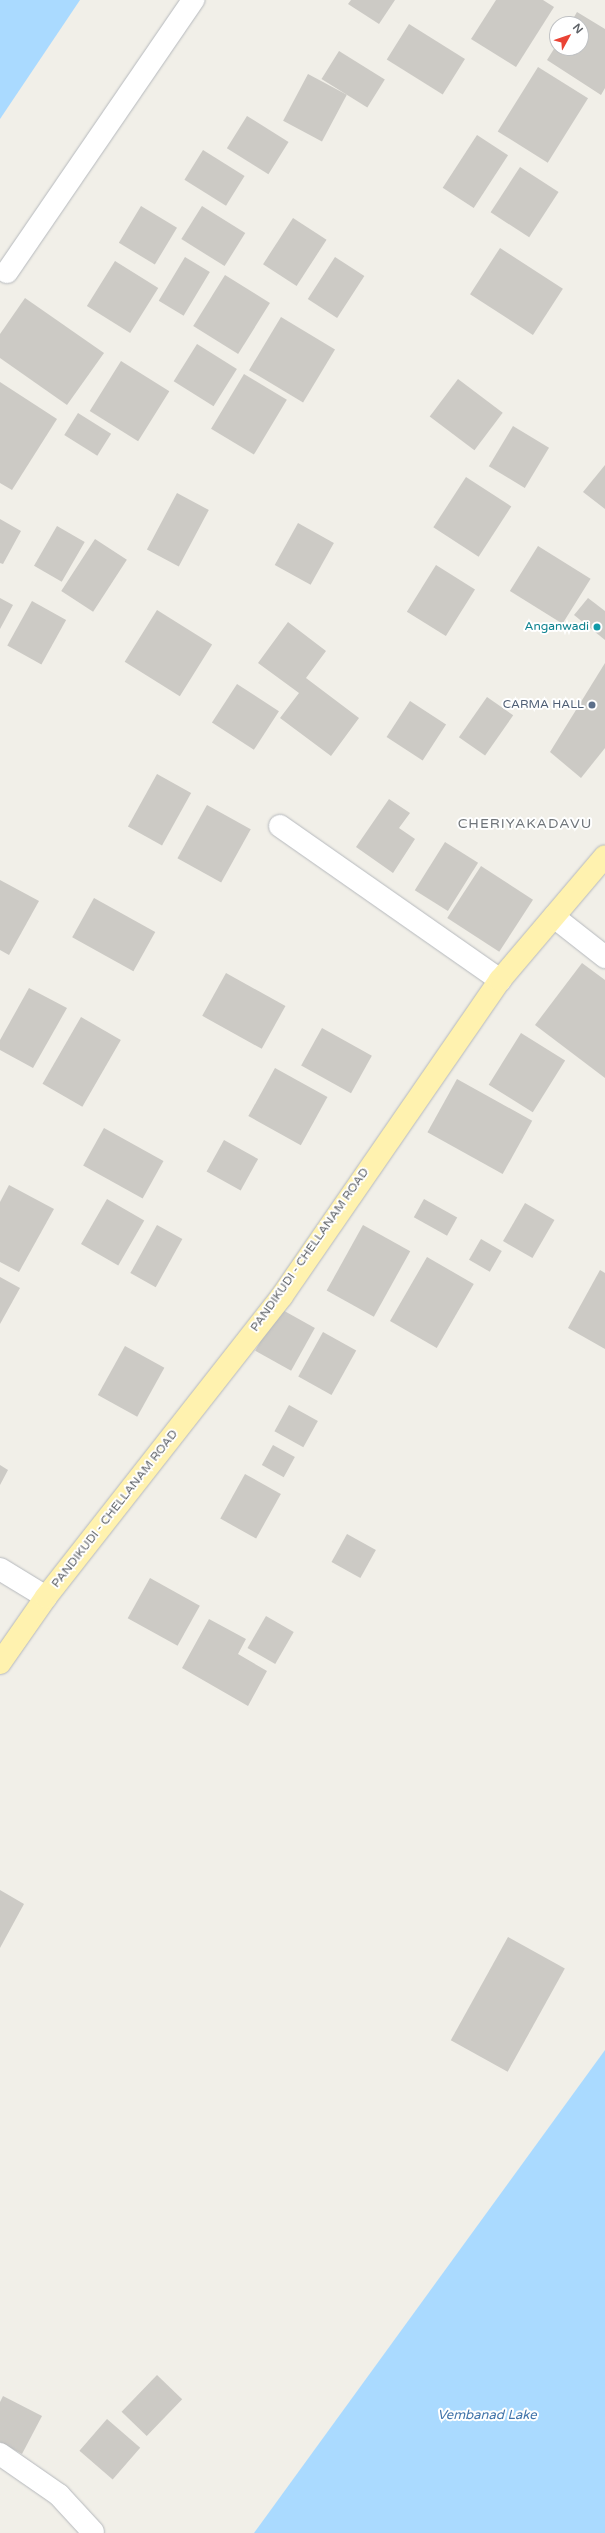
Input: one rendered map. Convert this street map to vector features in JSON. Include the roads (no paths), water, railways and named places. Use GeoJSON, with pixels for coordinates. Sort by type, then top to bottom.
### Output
{"type":"FeatureCollection","features":[{"type":"Feature","properties":{"kind":"main road","name":"PANDIKUDI - CHELLANAM ROAD"},"geometry":{"type":"LineString","coordinates":[[0,1663],[46,1597],[282,1296],[500,980],[605,856]]}},
{"type":"Feature","properties":{"kind":"street"},"geometry":{"type":"LineString","coordinates":[[7,272],[194,0]]}},
{"type":"Feature","properties":{"kind":"street"},"geometry":{"type":"LineString","coordinates":[[280,826],[500,980]]}},
{"type":"Feature","properties":{"kind":"street"},"geometry":{"type":"LineString","coordinates":[[554,916],[605,957]]}},
{"type":"Feature","properties":{"kind":"street"},"geometry":{"type":"LineString","coordinates":[[0,1569],[46,1597]]}},
{"type":"Feature","properties":{"kind":"street"},"geometry":{"type":"LineString","coordinates":[[0,2454],[59,2495],[94,2532]]}},
{"type":"Feature","properties":{"kind":"water"},"geometry":{"type":"Polygon","coordinates":[[[0,0],[80,0],[0,119],[0,0]]]}},
{"type":"Feature","properties":{"kind":"water","name":"Vembanad Lake"},"geometry":{"type":"Polygon","coordinates":[[[605,2050],[605,2533],[254,2533],[605,2050]]]}},
{"type":"Feature","properties":{"kind":"place","name":"Anganwadi"},"geometry":{"type":"Point","coordinates":[597,627]}},
{"type":"Feature","properties":{"kind":"place","name":"CARMA HALL"},"geometry":{"type":"Point","coordinates":[592,705]}},
{"type":"Feature","properties":{"kind":"district","name":"CHERIYAKADAVU"},"geometry":{"type":"Point","coordinates":[525,824]}}]}
